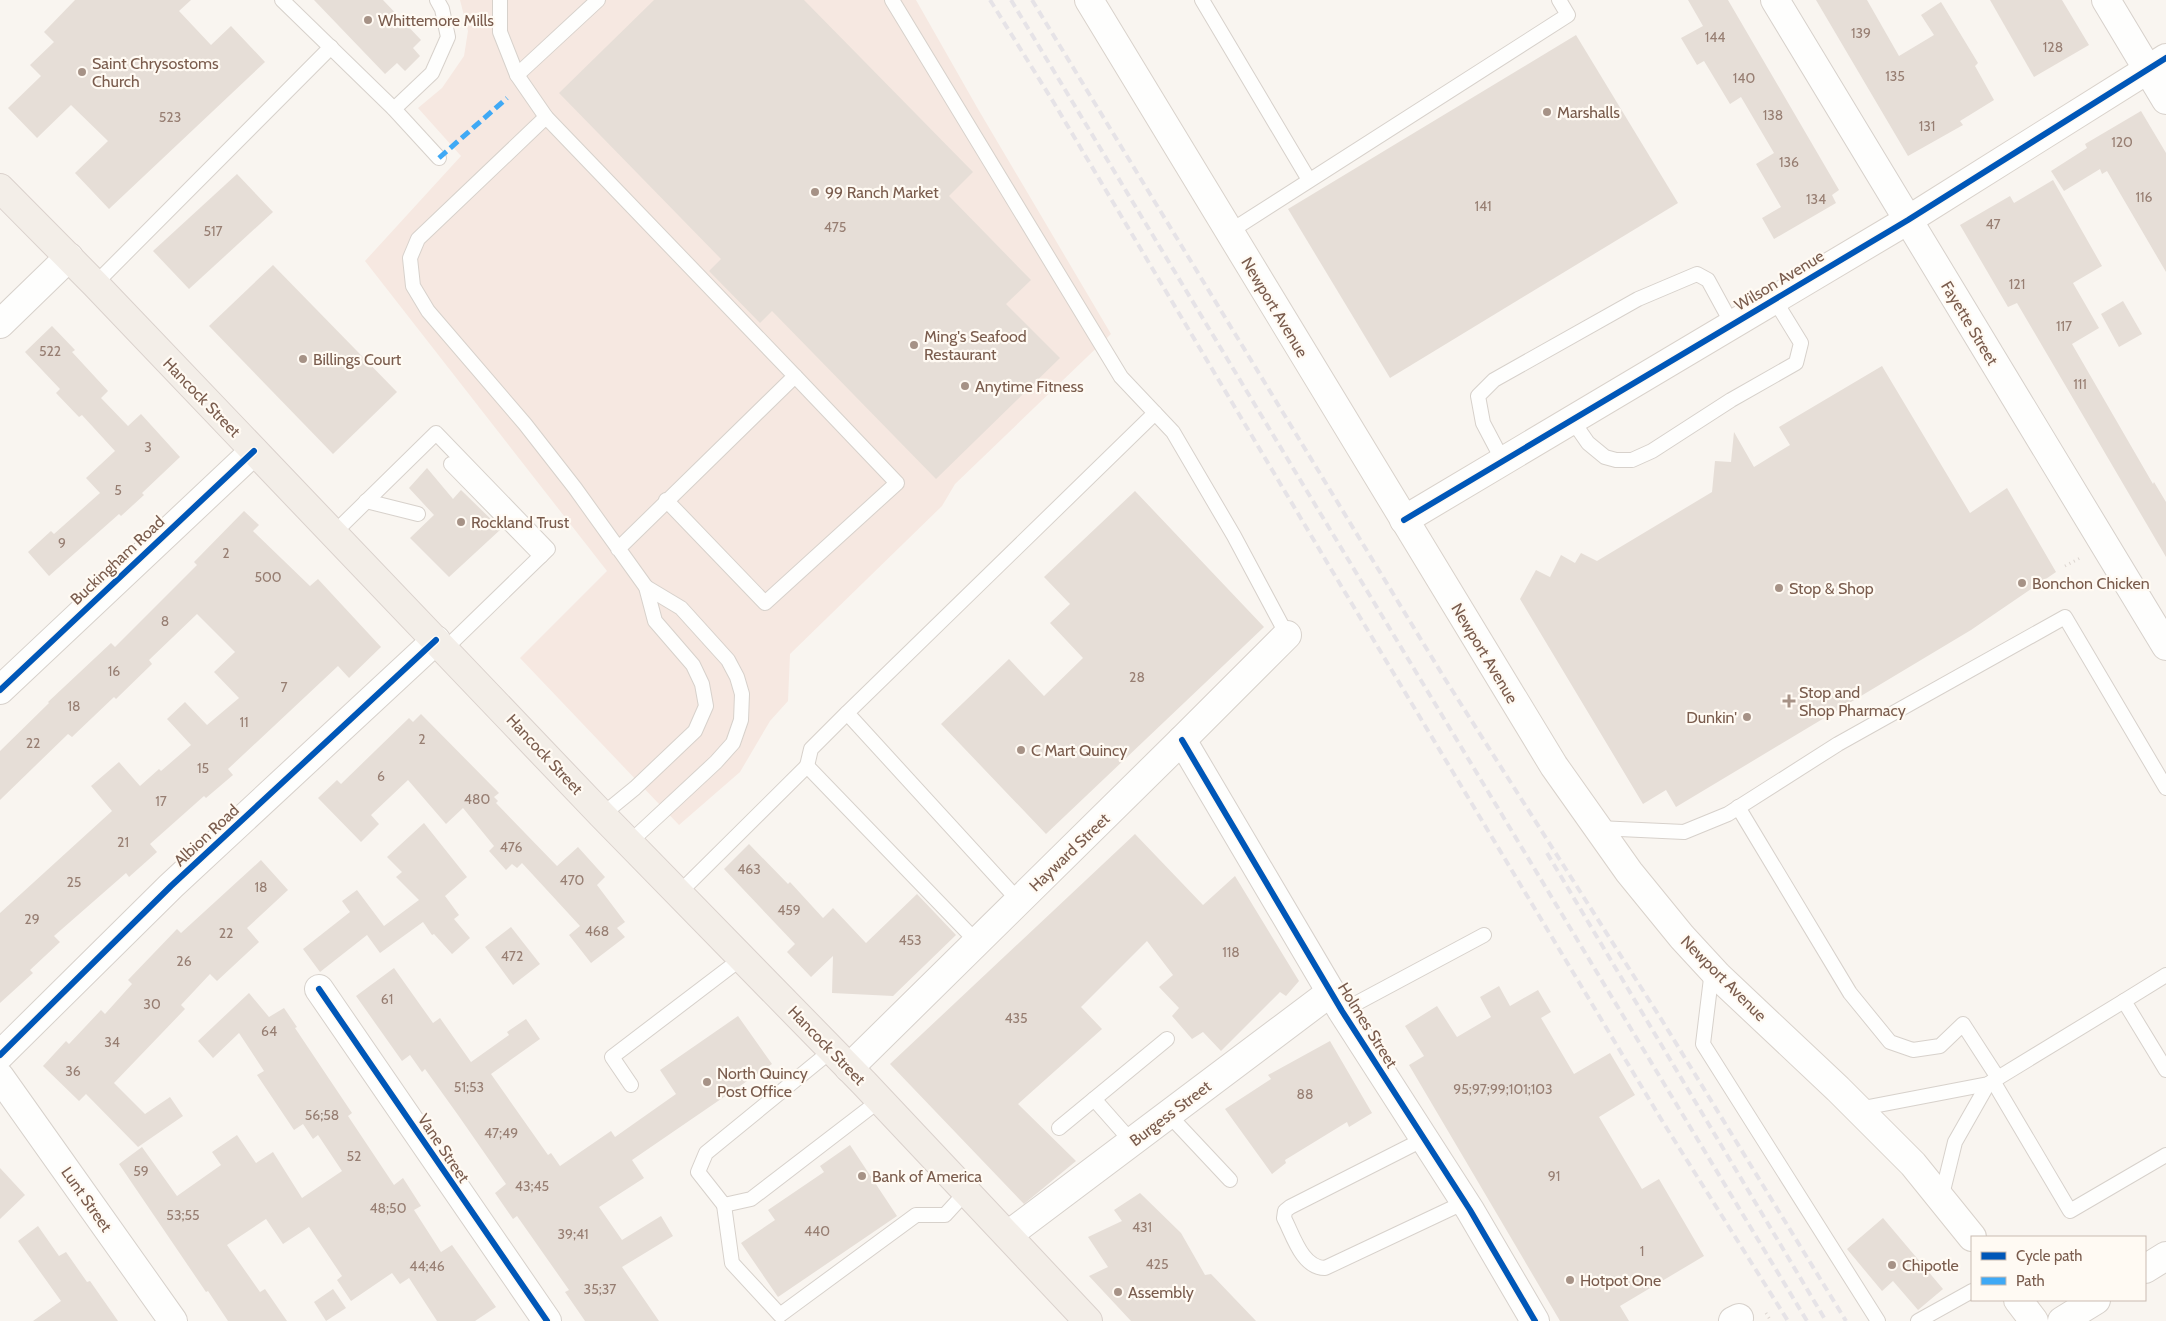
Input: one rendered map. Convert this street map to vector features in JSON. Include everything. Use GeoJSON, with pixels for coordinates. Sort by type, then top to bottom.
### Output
{"type":"FeatureCollection","features":[{"type":"Feature","properties":{"kind":"main road","name":"Hancock Street"},"geometry":{"type":"LineString","coordinates":[[0,188],[95,284],[602,816],[630,842],[841,1059],[1088,1321]]}},
{"type":"Feature","properties":{"kind":"street","name":"Newport Avenue"},"geometry":{"type":"LineString","coordinates":[[1089,0],[1554,766],[1597,828],[1629,872],[1682,937],[1712,969],[1913,1164],[1971,1236]]}},
{"type":"Feature","properties":{"kind":"street","name":"Fayette Street"},"geometry":{"type":"LineString","coordinates":[[1775,0],[2166,646]]}},
{"type":"Feature","properties":{"kind":"street"},"geometry":{"type":"LineString","coordinates":[[2106,0],[2157,64],[2166,100]]}},
{"type":"Feature","properties":{"kind":"street","name":"Wilson Avenue"},"geometry":{"type":"LineString","coordinates":[[1404,520],[1908,220],[2157,64]]}},
{"type":"Feature","properties":{"kind":"street"},"geometry":{"type":"LineString","coordinates":[[0,324],[69,257]]}},
{"type":"Feature","properties":{"kind":"street","name":"Buckingham Road"},"geometry":{"type":"LineString","coordinates":[[0,690],[254,451]]}},
{"type":"Feature","properties":{"kind":"street","name":"Hayward Street"},"geometry":{"type":"LineString","coordinates":[[841,1059],[977,942],[1286,635]]}},
{"type":"Feature","properties":{"kind":"street","name":"Albion Road"},"geometry":{"type":"LineString","coordinates":[[0,1055],[171,886],[440,644]]}},
{"type":"Feature","properties":{"kind":"street","name":"Holmes Street"},"geometry":{"type":"LineString","coordinates":[[1182,740],[1337,1001],[1465,1202],[1535,1321]]}},
{"type":"Feature","properties":{"kind":"street","name":"Vane Street"},"geometry":{"type":"LineString","coordinates":[[319,989],[547,1321]]}},
{"type":"Feature","properties":{"kind":"street","name":"Burgess Street"},"geometry":{"type":"LineString","coordinates":[[1008,1235],[1168,1114],[1337,1001]]}},
{"type":"Feature","properties":{"kind":"street","name":"Lunt Street"},"geometry":{"type":"LineString","coordinates":[[0,1077],[173,1321]]}},
{"type":"Feature","properties":{"kind":"street"},"geometry":{"type":"LineString","coordinates":[[2146,1268],[2166,1256]]}},
{"type":"Feature","properties":{"kind":"street"},"geometry":{"type":"LineString","coordinates":[[2019,1301],[2034,1321]]}},
{"type":"Feature","properties":{"kind":"street"},"geometry":{"type":"LineString","coordinates":[[2062,1321],[2094,1301]]}},
{"type":"Feature","properties":{"kind":"lane"},"geometry":{"type":"LineString","coordinates":[[282,0],[394,109],[439,158]]}},
{"type":"Feature","properties":{"kind":"lane"},"geometry":{"type":"LineString","coordinates":[[394,109],[432,73],[448,37],[442,9],[437,0]]}},
{"type":"Feature","properties":{"kind":"lane"},"geometry":{"type":"LineString","coordinates":[[500,0],[500,32],[517,75],[546,117],[897,483],[765,603],[666,500]]}},
{"type":"Feature","properties":{"kind":"lane"},"geometry":{"type":"LineString","coordinates":[[517,75],[598,0]]}},
{"type":"Feature","properties":{"kind":"lane"},"geometry":{"type":"LineString","coordinates":[[892,0],[1121,377],[1173,432],[1234,536],[1286,635]]}},
{"type":"Feature","properties":{"kind":"lane"},"geometry":{"type":"LineString","coordinates":[[1202,0],[1309,180]]}},
{"type":"Feature","properties":{"kind":"lane"},"geometry":{"type":"LineString","coordinates":[[1229,232],[1568,15],[1559,0]]}},
{"type":"Feature","properties":{"kind":"lane"},"geometry":{"type":"LineString","coordinates":[[95,284],[331,48]]}},
{"type":"Feature","properties":{"kind":"lane"},"geometry":{"type":"LineString","coordinates":[[546,117],[418,239],[410,258],[413,286],[428,311],[525,424],[558,467],[646,588],[655,621],[693,665],[702,684],[706,706],[695,731],[602,816]]}},
{"type":"Feature","properties":{"kind":"lane"},"geometry":{"type":"LineString","coordinates":[[1503,461],[1483,423],[1478,396],[1494,380],[1638,299],[1697,274],[1708,280],[1732,324]]}},
{"type":"Feature","properties":{"kind":"lane"},"geometry":{"type":"LineString","coordinates":[[1572,420],[1588,443],[1606,457],[1616,460],[1632,460],[1652,451],[1731,400],[1796,363],[1801,343],[1794,328],[1774,299]]}},
{"type":"Feature","properties":{"kind":"lane"},"geometry":{"type":"LineString","coordinates":[[618,549],[795,376]]}},
{"type":"Feature","properties":{"kind":"lane"},"geometry":{"type":"LineString","coordinates":[[679,893],[807,766],[811,748],[1155,413]]}},
{"type":"Feature","properties":{"kind":"lane"},"geometry":{"type":"LineString","coordinates":[[334,534],[436,433],[544,553]]}},
{"type":"Feature","properties":{"kind":"lane"},"geometry":{"type":"LineString","coordinates":[[451,464],[544,553]]}},
{"type":"Feature","properties":{"kind":"lane"},"geometry":{"type":"LineString","coordinates":[[366,501],[413,510]]}},
{"type":"Feature","properties":{"kind":"lane"},"geometry":{"type":"LineString","coordinates":[[440,644],[544,553]]}},
{"type":"Feature","properties":{"kind":"lane"},"geometry":{"type":"LineString","coordinates":[[630,842],[716,762],[733,743],[740,720],[742,694],[737,677],[728,660],[681,608],[646,588]]}},
{"type":"Feature","properties":{"kind":"lane"},"geometry":{"type":"LineString","coordinates":[[1597,828],[1684,832],[1733,811],[1838,744],[2065,617],[2166,788]]}},
{"type":"Feature","properties":{"kind":"lane"},"geometry":{"type":"LineString","coordinates":[[847,713],[1019,901]]}},
{"type":"Feature","properties":{"kind":"lane"},"geometry":{"type":"LineString","coordinates":[[807,766],[977,942]]}},
{"type":"Feature","properties":{"kind":"lane"},"geometry":{"type":"LineString","coordinates":[[1733,811],[1850,993],[1890,1042],[1913,1050],[1940,1046],[1963,1024],[1993,1081],[2070,1210],[2166,1155]]}},
{"type":"Feature","properties":{"kind":"lane"},"geometry":{"type":"LineString","coordinates":[[1337,1001],[1484,935]]}},
{"type":"Feature","properties":{"kind":"lane"},"geometry":{"type":"LineString","coordinates":[[631,1085],[612,1057],[742,958]]}},
{"type":"Feature","properties":{"kind":"lane"},"geometry":{"type":"LineString","coordinates":[[1712,969],[1703,1044],[1878,1321]]}},
{"type":"Feature","properties":{"kind":"lane"},"geometry":{"type":"LineString","coordinates":[[1858,1109],[1993,1081],[2166,975]]}},
{"type":"Feature","properties":{"kind":"lane"},"geometry":{"type":"LineString","coordinates":[[2124,1000],[2166,1070]]}},
{"type":"Feature","properties":{"kind":"lane"},"geometry":{"type":"LineString","coordinates":[[1058,1128],[1166,1039]]}},
{"type":"Feature","properties":{"kind":"lane"},"geometry":{"type":"LineString","coordinates":[[841,1059],[706,1153],[698,1172],[724,1205],[732,1263],[780,1315],[916,1215],[945,1214],[967,1191]]}},
{"type":"Feature","properties":{"kind":"lane"},"geometry":{"type":"LineString","coordinates":[[1941,1199],[1955,1142],[1993,1081]]}},
{"type":"Feature","properties":{"kind":"lane"},"geometry":{"type":"LineString","coordinates":[[1094,1099],[1132,1142]]}},
{"type":"Feature","properties":{"kind":"lane"},"geometry":{"type":"LineString","coordinates":[[724,1205],[751,1199],[880,1100]]}},
{"type":"Feature","properties":{"kind":"lane"},"geometry":{"type":"LineString","coordinates":[[1168,1114],[1230,1180]]}},
{"type":"Feature","properties":{"kind":"lane"},"geometry":{"type":"LineString","coordinates":[[1424,1139],[1290,1207],[1286,1211],[1284,1218],[1307,1261],[1316,1268],[1325,1268],[1465,1202]]}},
{"type":"Feature","properties":{"kind":"lane"},"geometry":{"type":"LineString","coordinates":[[1918,1321],[1971,1292]]}},
{"type":"Feature","properties":{"kind":"path"},"geometry":{"type":"LineString","coordinates":[[2065,566],[2088,553]]}},
{"type":"Feature","properties":{"kind":"shaded area"},"geometry":{"type":"Polygon","coordinates":[[[460,0],[916,0],[1111,334],[955,484],[942,506],[790,654],[788,701],[770,721],[740,772],[679,825],[520,658],[607,571],[365,261],[461,156],[418,108],[442,88],[464,56],[468,31],[460,0]]]}},
{"type":"Feature","properties":{"kind":"building"},"geometry":{"type":"Polygon","coordinates":[[[75,0],[191,0],[179,11],[211,45],[231,26],[265,62],[109,209],[75,173],[108,141],[71,105],[37,138],[8,108],[41,76],[30,65],[54,42],[44,32],[75,0]]]}},
{"type":"Feature","properties":{"kind":"building","name":"Whittemore Mills"},"geometry":{"type":"Polygon","coordinates":[[[314,0],[383,0],[421,40],[413,48],[420,56],[405,71],[397,63],[385,74],[314,0]]]}},
{"type":"Feature","properties":{"kind":"building"},"geometry":{"type":"Polygon","coordinates":[[[654,0],[804,0],[973,172],[949,196],[1031,280],[1006,304],[1060,358],[936,479],[772,311],[760,323],[709,271],[721,259],[559,93],[654,0]]]}},
{"type":"Feature","properties":{"kind":"building"},"geometry":{"type":"Polygon","coordinates":[[[1688,0],[1728,0],[1839,190],[1832,195],[1836,203],[1774,239],[1762,218],[1781,207],[1756,164],[1774,153],[1741,97],[1730,104],[1704,61],[1697,65],[1681,38],[1703,26],[1688,0]]]}},
{"type":"Feature","properties":{"kind":"building"},"geometry":{"type":"Polygon","coordinates":[[[1816,0],[1867,0],[1899,56],[1934,35],[1921,15],[1941,2],[1978,63],[1975,66],[1994,100],[1960,121],[1963,125],[1908,156],[1816,0]]]}},
{"type":"Feature","properties":{"kind":"building"},"geometry":{"type":"Polygon","coordinates":[[[1990,0],[2062,0],[2089,45],[2034,77],[1990,0]]]}},
{"type":"Feature","properties":{"kind":"building"},"geometry":{"type":"Polygon","coordinates":[[[1576,35],[1678,203],[1390,378],[1288,209],[1576,35]]]}},
{"type":"Feature","properties":{"kind":"building"},"geometry":{"type":"Polygon","coordinates":[[[2141,111],[2166,153],[2166,272],[2107,171],[2102,174],[2100,169],[2064,191],[2051,171],[2087,148],[2085,144],[2141,111]]]}},
{"type":"Feature","properties":{"kind":"building"},"geometry":{"type":"Polygon","coordinates":[[[237,174],[273,212],[189,289],[153,251],[237,174]]]}},
{"type":"Feature","properties":{"kind":"building"},"geometry":{"type":"Polygon","coordinates":[[[2053,180],[2102,266],[2073,283],[2099,328],[2072,344],[2153,484],[2154,482],[2166,502],[2166,557],[2017,303],[2008,307],[1960,225],[2010,196],[2014,203],[2053,180]]]}},
{"type":"Feature","properties":{"kind":"building","name":"Billings Court"},"geometry":{"type":"Polygon","coordinates":[[[273,265],[397,392],[333,454],[209,326],[273,265]]]}},
{"type":"Feature","properties":{"kind":"building"},"geometry":{"type":"Polygon","coordinates":[[[2123,301],[2142,334],[2119,347],[2101,314],[2123,301]]]}},
{"type":"Feature","properties":{"kind":"building"},"geometry":{"type":"Polygon","coordinates":[[[52,326],[75,350],[72,352],[108,391],[101,398],[128,426],[141,414],[180,457],[121,516],[119,514],[49,576],[28,552],[51,531],[54,534],[100,493],[86,478],[115,451],[82,415],[79,417],[56,393],[60,389],[25,352],[52,326]]]}},
{"type":"Feature","properties":{"kind":"building","name":"Stop & Shop"},"geometry":{"type":"Polygon","coordinates":[[[1882,366],[1970,513],[2007,488],[2056,572],[1971,630],[1676,807],[1666,790],[1643,804],[1520,599],[1536,570],[1550,577],[1561,555],[1575,563],[1581,553],[1597,561],[1712,492],[1715,461],[1731,462],[1734,432],[1754,467],[1790,445],[1779,427],[1882,366]]]}},
{"type":"Feature","properties":{"kind":"building","name":"Rockland Trust"},"geometry":{"type":"Polygon","coordinates":[[[427,468],[453,499],[461,490],[501,529],[449,577],[410,538],[434,515],[409,488],[427,468]]]}},
{"type":"Feature","properties":{"kind":"building"},"geometry":{"type":"Polygon","coordinates":[[[1135,491],[1264,627],[1046,834],[941,724],[1009,659],[1044,696],[1083,658],[1050,623],[1070,604],[1044,577],[1135,491]]]}},
{"type":"Feature","properties":{"kind":"building"},"geometry":{"type":"Polygon","coordinates":[[[244,511],[259,525],[253,531],[310,586],[318,579],[381,647],[349,678],[338,666],[228,769],[233,775],[206,798],[204,796],[150,844],[157,852],[129,877],[126,873],[54,936],[60,942],[30,970],[33,973],[0,1003],[0,913],[112,811],[91,786],[119,762],[140,786],[191,745],[167,719],[185,702],[207,725],[239,698],[214,672],[235,652],[197,614],[149,660],[152,664],[116,699],[114,697],[72,737],[68,734],[0,800],[0,751],[48,702],[111,643],[115,647],[197,565],[194,562],[244,511]]]}},
{"type":"Feature","properties":{"kind":"building"},"geometry":{"type":"Polygon","coordinates":[[[421,714],[499,793],[494,797],[498,801],[496,803],[557,866],[578,847],[605,877],[597,885],[625,922],[617,928],[625,937],[591,963],[569,935],[580,926],[522,863],[517,868],[512,864],[506,870],[489,851],[494,846],[463,808],[446,824],[408,780],[371,815],[379,824],[361,842],[318,798],[337,780],[341,784],[409,718],[413,722],[421,714]]]}},
{"type":"Feature","properties":{"kind":"building"},"geometry":{"type":"Polygon","coordinates":[[[424,823],[467,877],[445,896],[459,915],[454,919],[470,938],[452,954],[434,934],[432,935],[423,922],[380,953],[367,935],[320,972],[303,949],[350,912],[342,901],[357,890],[384,926],[419,900],[396,877],[402,872],[387,857],[424,823]]]}},
{"type":"Feature","properties":{"kind":"building"},"geometry":{"type":"Polygon","coordinates":[[[1135,834],[1203,905],[1235,876],[1299,981],[1286,996],[1280,992],[1221,1051],[1203,1032],[1192,1039],[1172,1016],[1179,1008],[1159,987],[1173,975],[1147,941],[1081,1007],[1102,1029],[1018,1104],[1076,1161],[1024,1204],[890,1064],[1135,834]]]}},
{"type":"Feature","properties":{"kind":"building"},"geometry":{"type":"Polygon","coordinates":[[[749,844],[788,884],[790,882],[823,918],[833,908],[866,943],[917,894],[956,935],[893,996],[832,993],[833,956],[811,977],[787,952],[795,944],[724,869],[749,844]]]}},
{"type":"Feature","properties":{"kind":"building"},"geometry":{"type":"Polygon","coordinates":[[[261,860],[288,890],[247,928],[259,942],[217,981],[210,974],[181,1005],[185,1009],[114,1083],[145,1114],[170,1097],[183,1116],[138,1147],[86,1094],[79,1101],[43,1066],[66,1041],[69,1044],[101,1010],[105,1014],[132,984],[128,980],[177,929],[181,933],[261,860]]]}},
{"type":"Feature","properties":{"kind":"building"},"geometry":{"type":"Polygon","coordinates":[[[511,927],[540,964],[513,985],[485,947],[511,927]]]}},
{"type":"Feature","properties":{"kind":"building"},"geometry":{"type":"Polygon","coordinates":[[[394,968],[433,1023],[440,1018],[471,1062],[509,1035],[507,1032],[526,1019],[540,1039],[491,1074],[548,1155],[551,1153],[560,1166],[611,1131],[615,1137],[676,1094],[660,1070],[738,1016],[772,1064],[632,1160],[644,1178],[599,1207],[622,1240],[661,1216],[673,1236],[622,1267],[659,1321],[585,1321],[565,1292],[569,1290],[517,1216],[513,1219],[495,1193],[506,1184],[458,1115],[425,1069],[422,1072],[410,1055],[402,1061],[356,996],[394,968]]]}},
{"type":"Feature","properties":{"kind":"building"},"geometry":{"type":"Polygon","coordinates":[[[1499,986],[1510,1006],[1538,990],[1551,1012],[1541,1018],[1574,1074],[1610,1053],[1635,1095],[1599,1117],[1642,1189],[1659,1179],[1704,1256],[1620,1306],[1629,1321],[1560,1321],[1409,1065],[1424,1056],[1405,1026],[1437,1006],[1457,1037],[1491,1017],[1480,997],[1499,986]]]}},
{"type":"Feature","properties":{"kind":"building"},"geometry":{"type":"Polygon","coordinates":[[[249,993],[269,1017],[284,1008],[297,1027],[295,1028],[352,1113],[348,1116],[394,1185],[403,1178],[421,1206],[414,1210],[441,1252],[452,1245],[496,1307],[475,1321],[437,1321],[409,1278],[400,1284],[392,1273],[351,1301],[337,1280],[342,1276],[309,1227],[283,1244],[266,1219],[227,1245],[260,1292],[265,1289],[287,1321],[228,1321],[208,1291],[206,1292],[119,1164],[142,1147],[177,1196],[221,1165],[212,1152],[237,1135],[256,1163],[273,1152],[302,1198],[342,1171],[318,1135],[313,1139],[303,1124],[294,1130],[257,1075],[264,1071],[239,1033],[213,1058],[198,1041],[249,993]]]}},
{"type":"Feature","properties":{"kind":"building"},"geometry":{"type":"Polygon","coordinates":[[[1330,1041],[1372,1113],[1349,1127],[1347,1122],[1285,1160],[1286,1163],[1272,1174],[1225,1109],[1271,1079],[1268,1075],[1330,1041]]]}},
{"type":"Feature","properties":{"kind":"building"},"geometry":{"type":"Polygon","coordinates":[[[850,1145],[897,1216],[778,1297],[741,1243],[775,1220],[768,1210],[824,1172],[820,1166],[850,1145]]]}},
{"type":"Feature","properties":{"kind":"building"},"geometry":{"type":"Polygon","coordinates":[[[0,1168],[25,1195],[0,1219],[0,1168]]]}},
{"type":"Feature","properties":{"kind":"building"},"geometry":{"type":"Polygon","coordinates":[[[1140,1193],[1181,1233],[1205,1275],[1211,1274],[1256,1321],[1131,1321],[1089,1276],[1108,1267],[1088,1237],[1122,1221],[1114,1210],[1140,1193]]]}},
{"type":"Feature","properties":{"kind":"building","name":"Chipotle"},"geometry":{"type":"Polygon","coordinates":[[[1883,1218],[1943,1289],[1918,1310],[1893,1281],[1882,1291],[1847,1249],[1883,1218]]]}},
{"type":"Feature","properties":{"kind":"building"},"geometry":{"type":"Polygon","coordinates":[[[38,1226],[59,1256],[66,1252],[87,1282],[90,1281],[118,1321],[33,1321],[61,1301],[18,1241],[38,1226]]]}},
{"type":"Feature","properties":{"kind":"building"},"geometry":{"type":"Polygon","coordinates":[[[333,1289],[346,1308],[326,1321],[314,1302],[333,1289]]]}},
{"type":"Feature","properties":{"kind":"railway"},"geometry":{"type":"LineString","coordinates":[[990,0],[1054,103],[1661,1119],[1788,1321]]}},
{"type":"Feature","properties":{"kind":"railway"},"geometry":{"type":"LineString","coordinates":[[1011,0],[1807,1321]]}},
{"type":"Feature","properties":{"kind":"railway"},"geometry":{"type":"LineString","coordinates":[[1032,0],[1445,679],[1663,1022],[1846,1321]]}},
{"type":"Feature","properties":{"kind":"railway"},"geometry":{"type":"LineString","coordinates":[[1547,853],[1826,1321]]}},
{"type":"Feature","properties":{"kind":"marked path"},"geometry":{"type":"LineString","coordinates":[[439,158],[507,98]]}},
{"type":"Feature","properties":{"kind":"cycle path"},"geometry":{"type":"LineString","coordinates":[[1404,520],[1908,220],[2166,58]]}},
{"type":"Feature","properties":{"kind":"cycle path"},"geometry":{"type":"LineString","coordinates":[[0,690],[254,451]]}},
{"type":"Feature","properties":{"kind":"cycle path"},"geometry":{"type":"LineString","coordinates":[[0,1055],[171,886],[436,640]]}},
{"type":"Feature","properties":{"kind":"cycle path"},"geometry":{"type":"LineString","coordinates":[[1182,740],[1342,1011],[1470,1210],[1535,1321]]}},
{"type":"Feature","properties":{"kind":"cycle path"},"geometry":{"type":"LineString","coordinates":[[319,989],[547,1321]]}},
{"type":"Feature","properties":{"kind":"place","name":"Whittemore Mills"},"geometry":{"type":"Point","coordinates":[368,20]}},
{"type":"Feature","properties":{"kind":"place","name":"Saint Chrysostoms Church"},"geometry":{"type":"Point","coordinates":[82,72]}},
{"type":"Feature","properties":{"kind":"place","name":"Marshalls"},"geometry":{"type":"Point","coordinates":[1547,112]}},
{"type":"Feature","properties":{"kind":"place","name":"99 Ranch Market"},"geometry":{"type":"Point","coordinates":[815,192]}},
{"type":"Feature","properties":{"kind":"place","name":"Ming's Seafood Restaurant"},"geometry":{"type":"Point","coordinates":[914,345]}},
{"type":"Feature","properties":{"kind":"place","name":"Billings Court"},"geometry":{"type":"Point","coordinates":[303,359]}},
{"type":"Feature","properties":{"kind":"place","name":"Anytime Fitness"},"geometry":{"type":"Point","coordinates":[965,386]}},
{"type":"Feature","properties":{"kind":"place","name":"Rockland Trust"},"geometry":{"type":"Point","coordinates":[461,522]}},
{"type":"Feature","properties":{"kind":"place","name":"Bonchon Chicken"},"geometry":{"type":"Point","coordinates":[2022,583]}},
{"type":"Feature","properties":{"kind":"place","name":"Stop & Shop"},"geometry":{"type":"Point","coordinates":[1779,588]}},
{"type":"Feature","properties":{"kind":"place","name":"Stop and Shop Pharmacy"},"geometry":{"type":"Point","coordinates":[1789,701]}},
{"type":"Feature","properties":{"kind":"place","name":"Dunkin'"},"geometry":{"type":"Point","coordinates":[1747,717]}},
{"type":"Feature","properties":{"kind":"place","name":"C Mart Quincy"},"geometry":{"type":"Point","coordinates":[1021,750]}},
{"type":"Feature","properties":{"kind":"place","name":"North Quincy Post Office"},"geometry":{"type":"Point","coordinates":[707,1082]}},
{"type":"Feature","properties":{"kind":"place","name":"Bank of America"},"geometry":{"type":"Point","coordinates":[862,1176]}},
{"type":"Feature","properties":{"kind":"place","name":"Chipotle"},"geometry":{"type":"Point","coordinates":[1892,1265]}},
{"type":"Feature","properties":{"kind":"place","name":"Hotpot One"},"geometry":{"type":"Point","coordinates":[1570,1280]}},
{"type":"Feature","properties":{"kind":"place","name":"Assembly"},"geometry":{"type":"Point","coordinates":[1118,1292]}}]}
